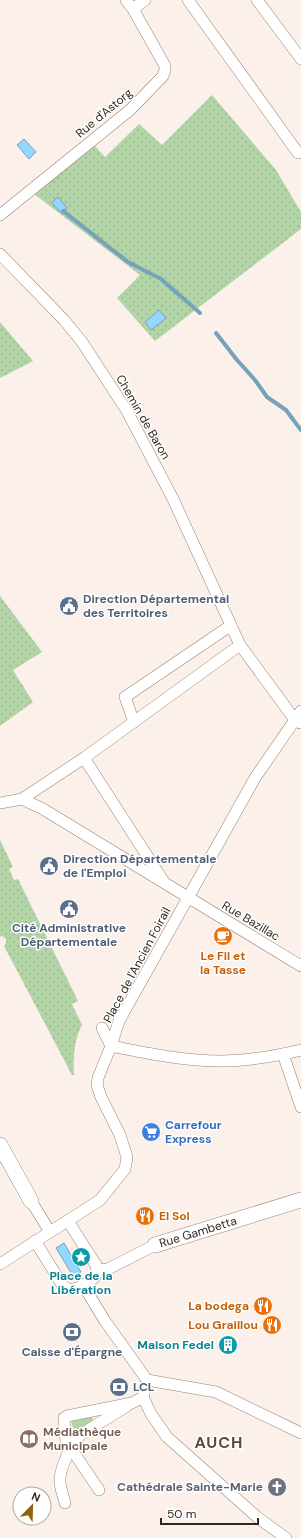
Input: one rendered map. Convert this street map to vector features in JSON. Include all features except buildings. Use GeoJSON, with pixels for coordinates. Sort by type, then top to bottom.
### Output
{"type":"FeatureCollection","features":[{"type":"Feature","properties":{"kind":"main road"},"geometry":{"type":"LineString","coordinates":[[0,1145],[4,1161],[31,1201]]}},
{"type":"Feature","properties":{"kind":"main road","name":"Rue Gambetta"},"geometry":{"type":"LineString","coordinates":[[155,1245],[301,1200]]}},
{"type":"Feature","properties":{"kind":"street","name":"Rue d'Astorg"},"geometry":{"type":"LineString","coordinates":[[0,215],[130,110],[163,76],[166,70],[165,66],[133,9],[126,0]]}},
{"type":"Feature","properties":{"kind":"street"},"geometry":{"type":"LineString","coordinates":[[133,9],[145,0]]}},
{"type":"Feature","properties":{"kind":"street"},"geometry":{"type":"LineString","coordinates":[[188,0],[298,153]]}},
{"type":"Feature","properties":{"kind":"street"},"geometry":{"type":"LineString","coordinates":[[257,0],[301,59]]}},
{"type":"Feature","properties":{"kind":"street","name":"Chemin de Baron"},"geometry":{"type":"LineString","coordinates":[[0,254],[64,320],[82,342],[127,411],[173,499],[228,621]]}},
{"type":"Feature","properties":{"kind":"street"},"geometry":{"type":"LineString","coordinates":[[134,722],[126,697],[228,621]]}},
{"type":"Feature","properties":{"kind":"street","name":"Place de l'Ancien Foirail"},"geometry":{"type":"LineString","coordinates":[[68,1221],[100,1200],[123,1173],[126,1166],[127,1157],[120,1135],[101,1098],[97,1085],[98,1078],[119,1021],[255,778],[299,718],[240,645],[228,621]]}},
{"type":"Feature","properties":{"kind":"street"},"geometry":{"type":"LineString","coordinates":[[0,802],[22,799],[84,758],[240,645]]}},
{"type":"Feature","properties":{"kind":"street"},"geometry":{"type":"LineString","coordinates":[[84,758],[165,884]]}},
{"type":"Feature","properties":{"kind":"street"},"geometry":{"type":"LineString","coordinates":[[22,799],[43,809],[188,898]]}},
{"type":"Feature","properties":{"kind":"street","name":"Rue Bazillac"},"geometry":{"type":"LineString","coordinates":[[188,898],[301,966]]}},
{"type":"Feature","properties":{"kind":"street"},"geometry":{"type":"LineString","coordinates":[[102,1028],[111,1046],[160,1056],[219,1061],[256,1058],[301,1050]]}},
{"type":"Feature","properties":{"kind":"street"},"geometry":{"type":"LineString","coordinates":[[283,1054],[301,1107]]}},
{"type":"Feature","properties":{"kind":"street"},"geometry":{"type":"LineString","coordinates":[[31,1201],[50,1232]]}},
{"type":"Feature","properties":{"kind":"street"},"geometry":{"type":"LineString","coordinates":[[0,1264],[35,1241],[68,1221],[96,1266],[96,1274],[83,1285],[73,1289],[63,1286],[35,1241]]}},
{"type":"Feature","properties":{"kind":"street","name":"Rue Gambetta"},"geometry":{"type":"LineString","coordinates":[[97,1270],[108,1269],[155,1245]]}},
{"type":"Feature","properties":{"kind":"street"},"geometry":{"type":"LineString","coordinates":[[83,1285],[105,1321],[147,1380],[216,1392],[301,1433]]}},
{"type":"Feature","properties":{"kind":"street"},"geometry":{"type":"LineString","coordinates":[[147,1380],[142,1397],[150,1414],[167,1437],[257,1517],[286,1538]]}},
{"type":"Feature","properties":{"kind":"street"},"geometry":{"type":"LineString","coordinates":[[65,1503],[60,1479],[70,1449],[80,1435],[142,1397]]}},
{"type":"Feature","properties":{"kind":"street"},"geometry":{"type":"LineString","coordinates":[[99,1490],[66,1441],[64,1418],[67,1416],[132,1403]]}},
{"type":"Feature","properties":{"kind":"green space"},"geometry":{"type":"Polygon","coordinates":[[[212,95],[276,170],[301,212],[301,229],[155,341],[117,298],[140,275],[34,194],[94,145],[105,157],[139,124],[162,145],[212,95]]]}},
{"type":"Feature","properties":{"kind":"green space"},"geometry":{"type":"Polygon","coordinates":[[[0,322],[33,361],[0,378],[0,322]]]}},
{"type":"Feature","properties":{"kind":"green space"},"geometry":{"type":"Polygon","coordinates":[[[0,596],[42,652],[13,670],[33,702],[0,726],[0,596]]]}},
{"type":"Feature","properties":{"kind":"green space"},"geometry":{"type":"Polygon","coordinates":[[[0,840],[13,867],[9,869],[14,880],[18,879],[78,1001],[72,1004],[82,1025],[77,1036],[74,1075],[72,1075],[4,946],[6,939],[2,936],[0,937],[0,840]]]}},
{"type":"Feature","properties":{"kind":"green space"},"geometry":{"type":"Polygon","coordinates":[[[91,1415],[94,1422],[74,1432],[71,1420],[91,1415]]]}},
{"type":"Feature","properties":{"kind":"water"},"geometry":{"type":"Polygon","coordinates":[[[24,139],[36,152],[29,159],[17,145],[24,139]]]}},
{"type":"Feature","properties":{"kind":"water"},"geometry":{"type":"Polygon","coordinates":[[[58,197],[67,208],[60,212],[52,203],[58,197]]]}},
{"type":"Feature","properties":{"kind":"water"},"geometry":{"type":"Polygon","coordinates":[[[159,310],[166,318],[151,330],[145,322],[159,310]]]}},
{"type":"Feature","properties":{"kind":"water"},"geometry":{"type":"Polygon","coordinates":[[[64,1243],[81,1272],[73,1276],[56,1248],[64,1243]]]}},
{"type":"Feature","properties":{"kind":"waterway"},"geometry":{"type":"LineString","coordinates":[[63,211],[128,262],[161,279],[200,313]]}},
{"type":"Feature","properties":{"kind":"waterway"},"geometry":{"type":"LineString","coordinates":[[216,333],[255,380],[267,397],[286,410],[301,430]]}},
{"type":"Feature","properties":{"kind":"place","name":"Direction Départemental des Territoires"},"geometry":{"type":"Point","coordinates":[69,606]}},
{"type":"Feature","properties":{"kind":"place","name":"Direction Départementale de l'Emploi"},"geometry":{"type":"Point","coordinates":[49,866]}},
{"type":"Feature","properties":{"kind":"place","name":"Cité Administrative Départementale"},"geometry":{"type":"Point","coordinates":[69,909]}},
{"type":"Feature","properties":{"kind":"place","name":"Le Fil et la Tasse"},"geometry":{"type":"Point","coordinates":[223,936]}},
{"type":"Feature","properties":{"kind":"place","name":"Carrefour Express"},"geometry":{"type":"Point","coordinates":[151,1132]}},
{"type":"Feature","properties":{"kind":"place","name":"El Sol"},"geometry":{"type":"Point","coordinates":[145,1216]}},
{"type":"Feature","properties":{"kind":"place","name":"Place de la Libération"},"geometry":{"type":"Point","coordinates":[81,1257]}},
{"type":"Feature","properties":{"kind":"place","name":"La bodega"},"geometry":{"type":"Point","coordinates":[263,1306]}},
{"type":"Feature","properties":{"kind":"place","name":"Lou Graillou"},"geometry":{"type":"Point","coordinates":[272,1325]}},
{"type":"Feature","properties":{"kind":"place","name":"Caisse d'Épargne"},"geometry":{"type":"Point","coordinates":[72,1332]}},
{"type":"Feature","properties":{"kind":"place","name":"Maison Fedel"},"geometry":{"type":"Point","coordinates":[228,1345]}},
{"type":"Feature","properties":{"kind":"place","name":"LCL"},"geometry":{"type":"Point","coordinates":[119,1387]}},
{"type":"Feature","properties":{"kind":"place","name":"Médiathèque Municipale"},"geometry":{"type":"Point","coordinates":[29,1439]}},
{"type":"Feature","properties":{"kind":"place","name":"Cathédrale Sainte-Marie"},"geometry":{"type":"Point","coordinates":[277,1487]}},
{"type":"Feature","properties":{"kind":"district","name":"AUCH"},"geometry":{"type":"Point","coordinates":[219,1442]}}]}
